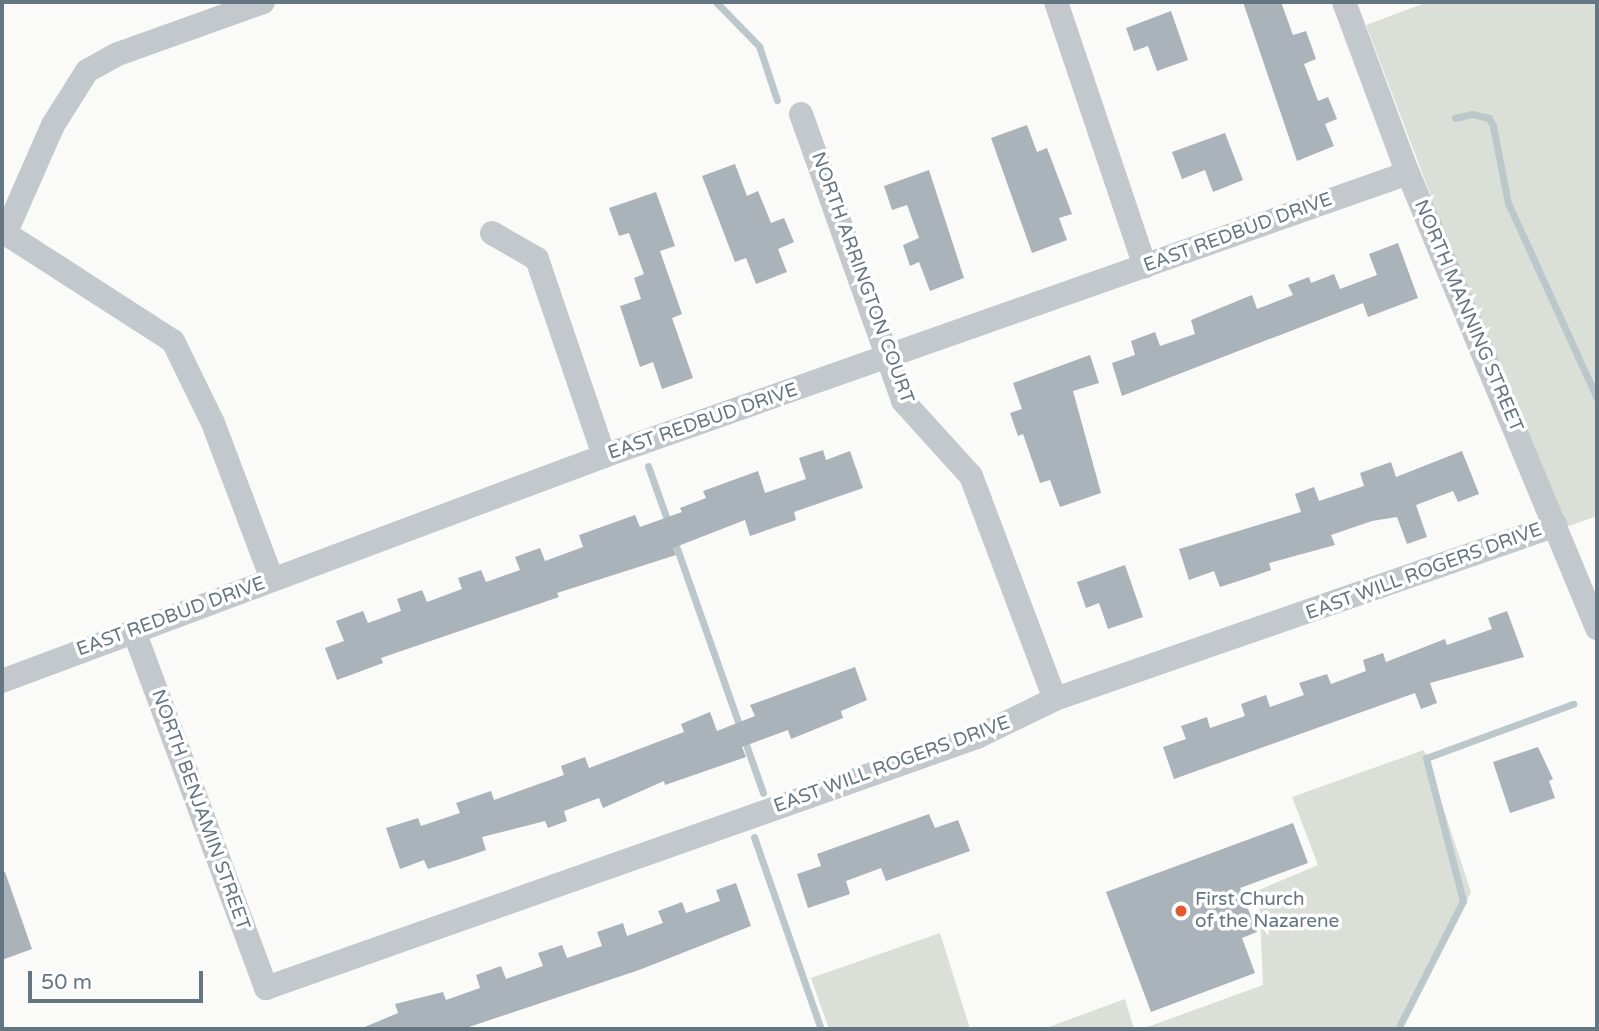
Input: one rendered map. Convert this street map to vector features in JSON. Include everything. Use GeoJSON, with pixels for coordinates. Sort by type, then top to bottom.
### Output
{"type":"FeatureCollection","features":[{"type":"Feature","properties":{"kind":"street"},"geometry":{"type":"LineString","coordinates":[[263,2],[118,54],[87,71],[53,125],[4,231],[173,341],[213,423],[272,579]]}},
{"type":"Feature","properties":{"kind":"street"},"geometry":{"type":"LineString","coordinates":[[1056,2],[1145,266]]}},
{"type":"Feature","properties":{"kind":"street","name":"NORTH MANNING STREET"},"geometry":{"type":"LineString","coordinates":[[1344,2],[1408,173],[1597,628]]}},
{"type":"Feature","properties":{"kind":"street","name":"NORTH ARRINGTON COURT"},"geometry":{"type":"LineString","coordinates":[[802,114],[904,401],[971,476],[1055,699]]}},
{"type":"Feature","properties":{"kind":"street","name":"EAST REDBUD DRIVE"},"geometry":{"type":"LineString","coordinates":[[2,681],[604,456],[889,358],[1408,173]]}},
{"type":"Feature","properties":{"kind":"street"},"geometry":{"type":"LineString","coordinates":[[492,233],[537,259],[604,456]]}},
{"type":"Feature","properties":{"kind":"street","name":"EAST WILL ROGERS DRIVE"},"geometry":{"type":"LineString","coordinates":[[266,988],[977,737],[1055,699],[1556,525]]}},
{"type":"Feature","properties":{"kind":"street","name":"NORTH BENJAMIN STREET"},"geometry":{"type":"LineString","coordinates":[[134,631],[266,988]]}},
{"type":"Feature","properties":{"kind":"shaded area"},"geometry":{"type":"Polygon","coordinates":[[[1428,2],[1597,2],[1597,516],[1558,530],[1366,25],[1428,2]]]}},
{"type":"Feature","properties":{"kind":"shaded area"},"geometry":{"type":"Polygon","coordinates":[[[1424,750],[1471,892],[1399,1029],[1142,1029],[1263,985],[1259,890],[1318,865],[1292,797],[1424,750]]]}},
{"type":"Feature","properties":{"kind":"shaded area"},"geometry":{"type":"Polygon","coordinates":[[[940,933],[970,1029],[829,1029],[811,978],[940,933]]]}},
{"type":"Feature","properties":{"kind":"shaded area"},"geometry":{"type":"Polygon","coordinates":[[[1125,999],[1134,1029],[1043,1029],[1125,999]]]}},
{"type":"Feature","properties":{"kind":"building"},"geometry":{"type":"Polygon","coordinates":[[[1243,2],[1281,2],[1293,35],[1306,31],[1316,59],[1304,64],[1318,101],[1328,97],[1337,119],[1325,124],[1334,146],[1297,161],[1243,2]]]}},
{"type":"Feature","properties":{"kind":"building"},"geometry":{"type":"Polygon","coordinates":[[[1171,11],[1188,60],[1157,71],[1148,46],[1134,51],[1126,28],[1171,11]]]}},
{"type":"Feature","properties":{"kind":"building"},"geometry":{"type":"Polygon","coordinates":[[[1027,125],[1037,152],[1047,148],[1072,214],[1059,218],[1067,240],[1032,253],[991,138],[1027,125]]]}},
{"type":"Feature","properties":{"kind":"building"},"geometry":{"type":"Polygon","coordinates":[[[1225,133],[1243,180],[1213,192],[1205,170],[1182,179],[1172,152],[1225,133]]]}},
{"type":"Feature","properties":{"kind":"building"},"geometry":{"type":"Polygon","coordinates":[[[735,164],[747,196],[758,191],[771,223],[784,218],[794,242],[778,249],[787,272],[756,284],[746,258],[735,262],[702,176],[735,164]]]}},
{"type":"Feature","properties":{"kind":"building"},"geometry":{"type":"Polygon","coordinates":[[[929,170],[964,278],[930,291],[919,262],[910,266],[903,245],[919,238],[907,205],[892,210],[884,186],[929,170]]]}},
{"type":"Feature","properties":{"kind":"building"},"geometry":{"type":"Polygon","coordinates":[[[656,192],[675,246],[660,251],[682,314],[672,318],[693,378],[662,389],[653,362],[640,367],[620,306],[641,299],[634,278],[644,274],[629,233],[619,236],[609,208],[656,192]]]}},
{"type":"Feature","properties":{"kind":"building"},"geometry":{"type":"Polygon","coordinates":[[[1398,243],[1418,298],[1368,317],[1363,303],[1122,396],[1112,363],[1135,355],[1131,341],[1155,332],[1160,346],[1195,334],[1191,320],[1252,295],[1257,309],[1293,295],[1288,285],[1309,277],[1311,283],[1334,274],[1340,289],[1377,275],[1369,254],[1398,243]]]}},
{"type":"Feature","properties":{"kind":"building"},"geometry":{"type":"Polygon","coordinates":[[[1090,355],[1099,383],[1073,391],[1101,493],[1060,507],[1050,480],[1040,483],[1023,434],[1018,436],[1010,413],[1022,409],[1013,383],[1090,355]]]}},
{"type":"Feature","properties":{"kind":"building"},"geometry":{"type":"Polygon","coordinates":[[[823,450],[826,460],[850,451],[863,488],[794,512],[796,520],[750,536],[745,520],[673,548],[676,555],[557,593],[559,597],[381,658],[383,663],[337,680],[325,648],[344,641],[336,621],[363,611],[368,623],[401,611],[397,599],[422,590],[427,602],[462,589],[458,578],[481,570],[486,582],[520,570],[515,557],[540,548],[545,561],[583,547],[579,535],[635,515],[640,527],[682,512],[680,508],[706,498],[703,491],[758,471],[765,493],[806,479],[799,458],[823,450]]]}},
{"type":"Feature","properties":{"kind":"building"},"geometry":{"type":"Polygon","coordinates":[[[1462,451],[1479,494],[1458,502],[1453,491],[1416,505],[1427,537],[1407,544],[1397,517],[1372,521],[1331,535],[1335,545],[1269,563],[1271,570],[1220,587],[1214,571],[1189,580],[1179,549],[1301,512],[1295,494],[1314,487],[1319,501],[1364,486],[1360,473],[1391,462],[1396,477],[1462,451]]]}},
{"type":"Feature","properties":{"kind":"building"},"geometry":{"type":"Polygon","coordinates":[[[1125,565],[1143,617],[1108,629],[1099,603],[1086,608],[1077,582],[1125,565]]]}},
{"type":"Feature","properties":{"kind":"building"},"geometry":{"type":"Polygon","coordinates":[[[1507,611],[1524,657],[1430,683],[1437,703],[1421,709],[1415,693],[1174,779],[1163,747],[1186,739],[1181,726],[1207,717],[1210,728],[1245,716],[1241,704],[1266,695],[1270,707],[1304,695],[1299,683],[1327,674],[1331,684],[1366,671],[1363,660],[1383,653],[1386,662],[1445,639],[1447,645],[1492,629],[1488,618],[1507,611]]]}},
{"type":"Feature","properties":{"kind":"building"},"geometry":{"type":"Polygon","coordinates":[[[855,667],[867,700],[841,711],[843,718],[791,739],[788,730],[742,747],[746,757],[665,785],[664,781],[603,808],[599,798],[564,811],[567,821],[548,828],[545,821],[482,837],[486,850],[460,859],[428,869],[424,860],[400,869],[386,828],[418,818],[421,826],[460,813],[456,803],[491,791],[494,800],[564,775],[561,766],[585,757],[589,768],[684,732],[681,724],[710,712],[717,731],[755,716],[750,705],[855,667]]]}},
{"type":"Feature","properties":{"kind":"building"},"geometry":{"type":"Polygon","coordinates":[[[1538,747],[1553,779],[1549,781],[1555,798],[1510,813],[1493,762],[1538,747]]]}},
{"type":"Feature","properties":{"kind":"building"},"geometry":{"type":"Polygon","coordinates":[[[929,814],[935,828],[958,820],[970,851],[886,881],[881,868],[846,881],[850,894],[808,908],[797,874],[821,866],[817,854],[929,814]]]}},
{"type":"Feature","properties":{"kind":"building","name":"First Church of the Nazarene"},"geometry":{"type":"Polygon","coordinates":[[[1293,823],[1308,863],[1240,888],[1257,932],[1242,938],[1255,973],[1151,1012],[1106,892],[1293,823]]]}},
{"type":"Feature","properties":{"kind":"building"},"geometry":{"type":"Polygon","coordinates":[[[5,872],[32,949],[2,960],[2,873],[5,872]]]}},
{"type":"Feature","properties":{"kind":"building"},"geometry":{"type":"Polygon","coordinates":[[[736,883],[751,926],[639,970],[463,1029],[360,1029],[398,1013],[395,1004],[443,992],[446,1000],[480,988],[476,975],[501,966],[506,979],[543,966],[538,953],[562,945],[567,958],[602,946],[597,932],[623,923],[627,936],[663,923],[658,911],[682,902],[686,913],[720,901],[716,890],[736,883]]]}},
{"type":"Feature","properties":{"kind":"waterway"},"geometry":{"type":"LineString","coordinates":[[716,2],[759,46],[777,100]]}},
{"type":"Feature","properties":{"kind":"waterway"},"geometry":{"type":"LineString","coordinates":[[1455,118],[1472,114],[1489,118],[1493,126],[1508,203],[1597,398]]}},
{"type":"Feature","properties":{"kind":"waterway"},"geometry":{"type":"LineString","coordinates":[[648,466],[669,525]]}},
{"type":"Feature","properties":{"kind":"waterway"},"geometry":{"type":"LineString","coordinates":[[674,540],[763,793]]}},
{"type":"Feature","properties":{"kind":"waterway"},"geometry":{"type":"LineString","coordinates":[[1398,1029],[1463,901],[1426,758],[1573,704]]}},
{"type":"Feature","properties":{"kind":"waterway"},"geometry":{"type":"LineString","coordinates":[[754,837],[821,1029]]}},
{"type":"Feature","properties":{"kind":"place","name":"First Church of the Nazarene"},"geometry":{"type":"Point","coordinates":[1181,911]}}]}
